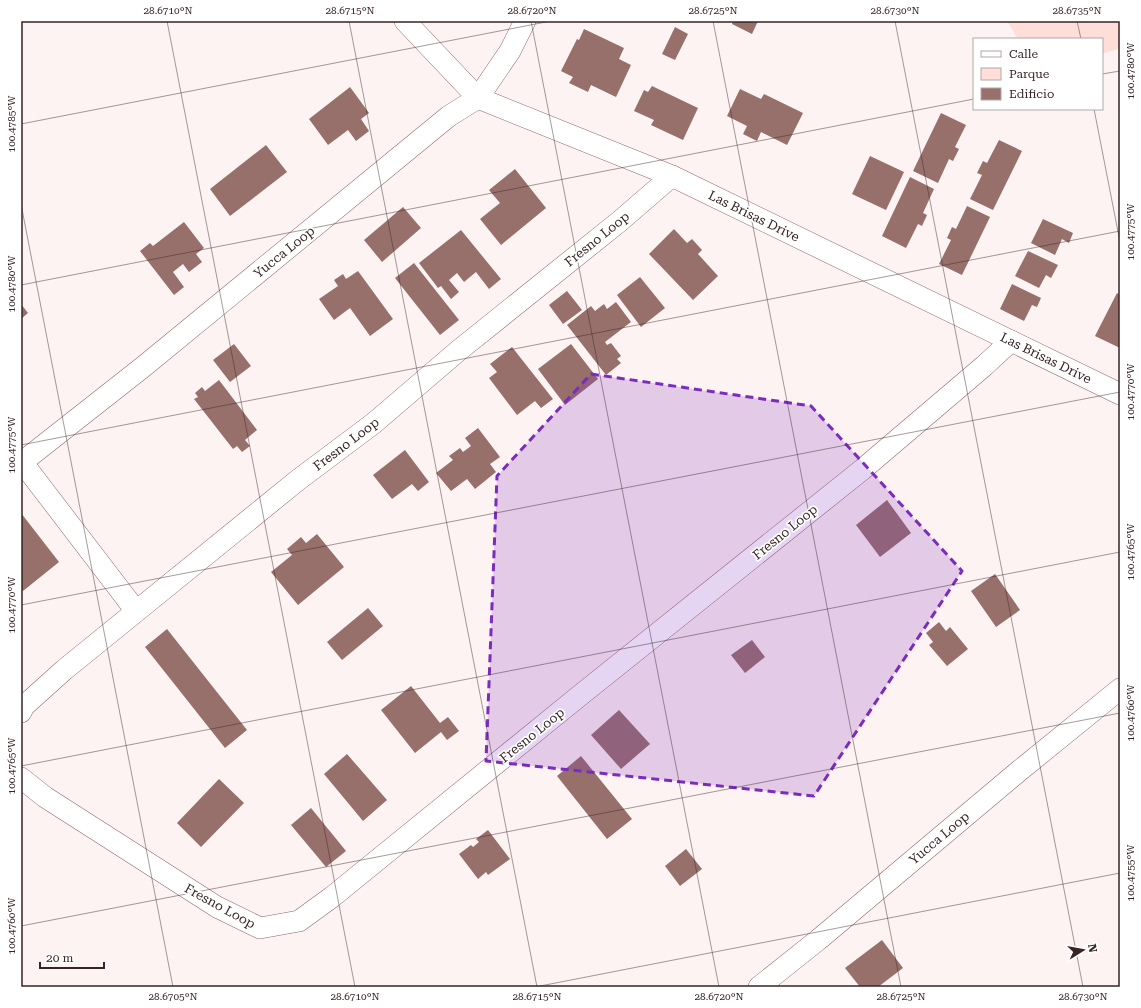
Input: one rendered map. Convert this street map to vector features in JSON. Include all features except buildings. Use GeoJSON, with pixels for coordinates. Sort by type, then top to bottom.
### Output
{"type":"FeatureCollection","features":[{"type":"Feature","properties":{"kind":"street","name":"Las Brisas Drive"},"geometry":{"type":"LineString","coordinates":[[405,21],[478,98],[672,176],[1120,394]]}},
{"type":"Feature","properties":{"kind":"street","name":"Yucca Loop"},"geometry":{"type":"LineString","coordinates":[[21,463],[149,362],[449,116],[478,98],[510,51],[525,21]]}},
{"type":"Feature","properties":{"kind":"street","name":"Fresno Loop"},"geometry":{"type":"LineString","coordinates":[[21,712],[24,706],[64,670],[298,480],[374,423],[458,351],[620,221],[672,176]]}},
{"type":"Feature","properties":{"kind":"street","name":"Fresno Loop"},"geometry":{"type":"LineString","coordinates":[[21,778],[45,797],[217,907],[260,928],[299,921],[332,897],[578,697],[863,469],[984,366],[1011,341]]}},
{"type":"Feature","properties":{"kind":"street"},"geometry":{"type":"LineString","coordinates":[[21,463],[136,611]]}},
{"type":"Feature","properties":{"kind":"street","name":"Yucca Loop"},"geometry":{"type":"LineString","coordinates":[[759,987],[818,940],[1019,771],[1120,689]]}},
{"type":"Feature","properties":{"kind":"highlighted area"},"geometry":{"type":"Polygon","coordinates":[[[591,374],[811,406],[962,571],[814,796],[486,761],[497,476],[591,374]]]}},
{"type":"Feature","properties":{"kind":"green space"},"geometry":{"type":"Polygon","coordinates":[[[1007,21],[1120,21],[1120,48],[1103,54],[1103,38],[1017,38],[1007,21]]]}}]}
